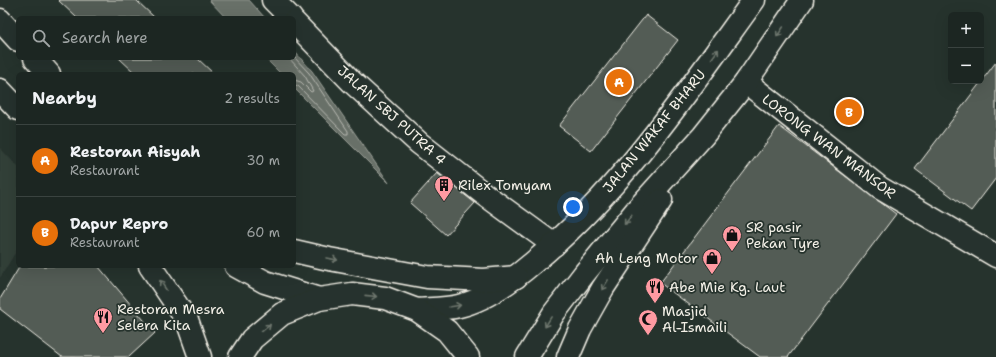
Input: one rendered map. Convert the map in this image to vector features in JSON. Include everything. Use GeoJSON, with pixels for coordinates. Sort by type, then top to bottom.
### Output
{"type":"FeatureCollection","features":[{"type":"Feature","properties":{"kind":"main road"},"geometry":{"type":"LineString","coordinates":[[273,0],[288,16]]}},
{"type":"Feature","properties":{"kind":"main road","name":"JALAN WAKAF BHARU"},"geometry":{"type":"LineString","coordinates":[[417,310],[459,306],[485,296],[516,277],[554,245],[618,180],[678,105],[754,0]]}},
{"type":"Feature","properties":{"kind":"main road"},"geometry":{"type":"LineString","coordinates":[[527,357],[554,313],[584,274],[639,207],[703,136],[746,82],[802,0]]}},
{"type":"Feature","properties":{"kind":"main road"},"geometry":{"type":"LineString","coordinates":[[0,20],[16,38]]}},
{"type":"Feature","properties":{"kind":"main road","name":"JALAN SBJ PUTRA 4"},"geometry":{"type":"LineString","coordinates":[[296,24],[352,82],[419,143],[484,194],[554,245]]}},
{"type":"Feature","properties":{"kind":"main road"},"geometry":{"type":"LineString","coordinates":[[37,60],[47,72]]}},
{"type":"Feature","properties":{"kind":"main road","name":"LORONG WAN MANSOR"},"geometry":{"type":"LineString","coordinates":[[746,82],[880,188],[996,256]]}},
{"type":"Feature","properties":{"kind":"main road"},"geometry":{"type":"LineString","coordinates":[[0,90],[16,107]]}},
{"type":"Feature","properties":{"kind":"main road"},"geometry":{"type":"LineString","coordinates":[[568,357],[580,330],[603,288],[703,136]]}},
{"type":"Feature","properties":{"kind":"main road"},"geometry":{"type":"LineString","coordinates":[[296,251],[427,277],[484,280],[516,277]]}},
{"type":"Feature","properties":{"kind":"main road"},"geometry":{"type":"LineString","coordinates":[[151,268],[187,320],[200,357]]}},
{"type":"Feature","properties":{"kind":"main road"},"geometry":{"type":"LineString","coordinates":[[240,268],[265,282],[319,299]]}},
{"type":"Feature","properties":{"kind":"main road"},"geometry":{"type":"LineString","coordinates":[[240,357],[252,339],[282,314],[319,299],[352,294],[385,298],[417,310],[447,331],[468,357]]}},
{"type":"Feature","properties":{"kind":"shaded area"},"geometry":{"type":"Polygon","coordinates":[[[0,148],[16,165],[16,251],[0,278],[0,148]]]}},
{"type":"Feature","properties":{"kind":"water"},"geometry":{"type":"Polygon","coordinates":[[[209,0],[249,0],[263,16],[224,16],[209,0]]]}},
{"type":"Feature","properties":{"kind":"water"},"geometry":{"type":"Polygon","coordinates":[[[296,53],[312,71],[389,183],[296,90],[296,72],[279,72],[267,60],[296,60],[296,53]]]}},
{"type":"Feature","properties":{"kind":"building"},"geometry":{"type":"Polygon","coordinates":[[[58,0],[136,0],[153,16],[75,16],[58,0]]]}},
{"type":"Feature","properties":{"kind":"building"},"geometry":{"type":"Polygon","coordinates":[[[646,15],[678,40],[591,151],[559,126],[646,15]]]}},
{"type":"Feature","properties":{"kind":"building"},"geometry":{"type":"Polygon","coordinates":[[[121,60],[199,60],[212,72],[134,72],[121,60]]]}},
{"type":"Feature","properties":{"kind":"building"},"geometry":{"type":"Polygon","coordinates":[[[996,62],[996,178],[971,211],[915,169],[979,84],[984,84],[984,78],[996,62]]]}},
{"type":"Feature","properties":{"kind":"building"},"geometry":{"type":"Polygon","coordinates":[[[779,126],[896,214],[788,357],[760,357],[660,283],[779,126]]]}},
{"type":"Feature","properties":{"kind":"building","name":"Rilex Tomyam"},"geometry":{"type":"Polygon","coordinates":[[[437,173],[475,203],[446,235],[410,203],[437,173]]]}},
{"type":"Feature","properties":{"kind":"building"},"geometry":{"type":"Polygon","coordinates":[[[19,268],[100,268],[155,333],[129,357],[62,357],[0,309],[0,299],[19,268]]]}},
{"type":"Feature","properties":{"kind":"place","name":"Restoran Aisyah"},"geometry":{"type":"Point","coordinates":[619,82]}},
{"type":"Feature","properties":{"kind":"place","name":"Dapur Repro"},"geometry":{"type":"Point","coordinates":[849,112]}},
{"type":"Feature","properties":{"kind":"place","name":"Rilex Tomyam"},"geometry":{"type":"Point","coordinates":[444,202]}},
{"type":"Feature","properties":{"kind":"place","name":"SR pasir Pekan Tyre"},"geometry":{"type":"Point","coordinates":[732,252]}},
{"type":"Feature","properties":{"kind":"place","name":"Ah Leng Motor"},"geometry":{"type":"Point","coordinates":[712,275]}},
{"type":"Feature","properties":{"kind":"place","name":"Abe Mie Kg. Laut"},"geometry":{"type":"Point","coordinates":[655,304]}},
{"type":"Feature","properties":{"kind":"place","name":"Restoran Mesra Selera Kita"},"geometry":{"type":"Point","coordinates":[103,334]}},
{"type":"Feature","properties":{"kind":"place","name":"Masjid Al-Ismaili"},"geometry":{"type":"Point","coordinates":[648,336]}}]}
